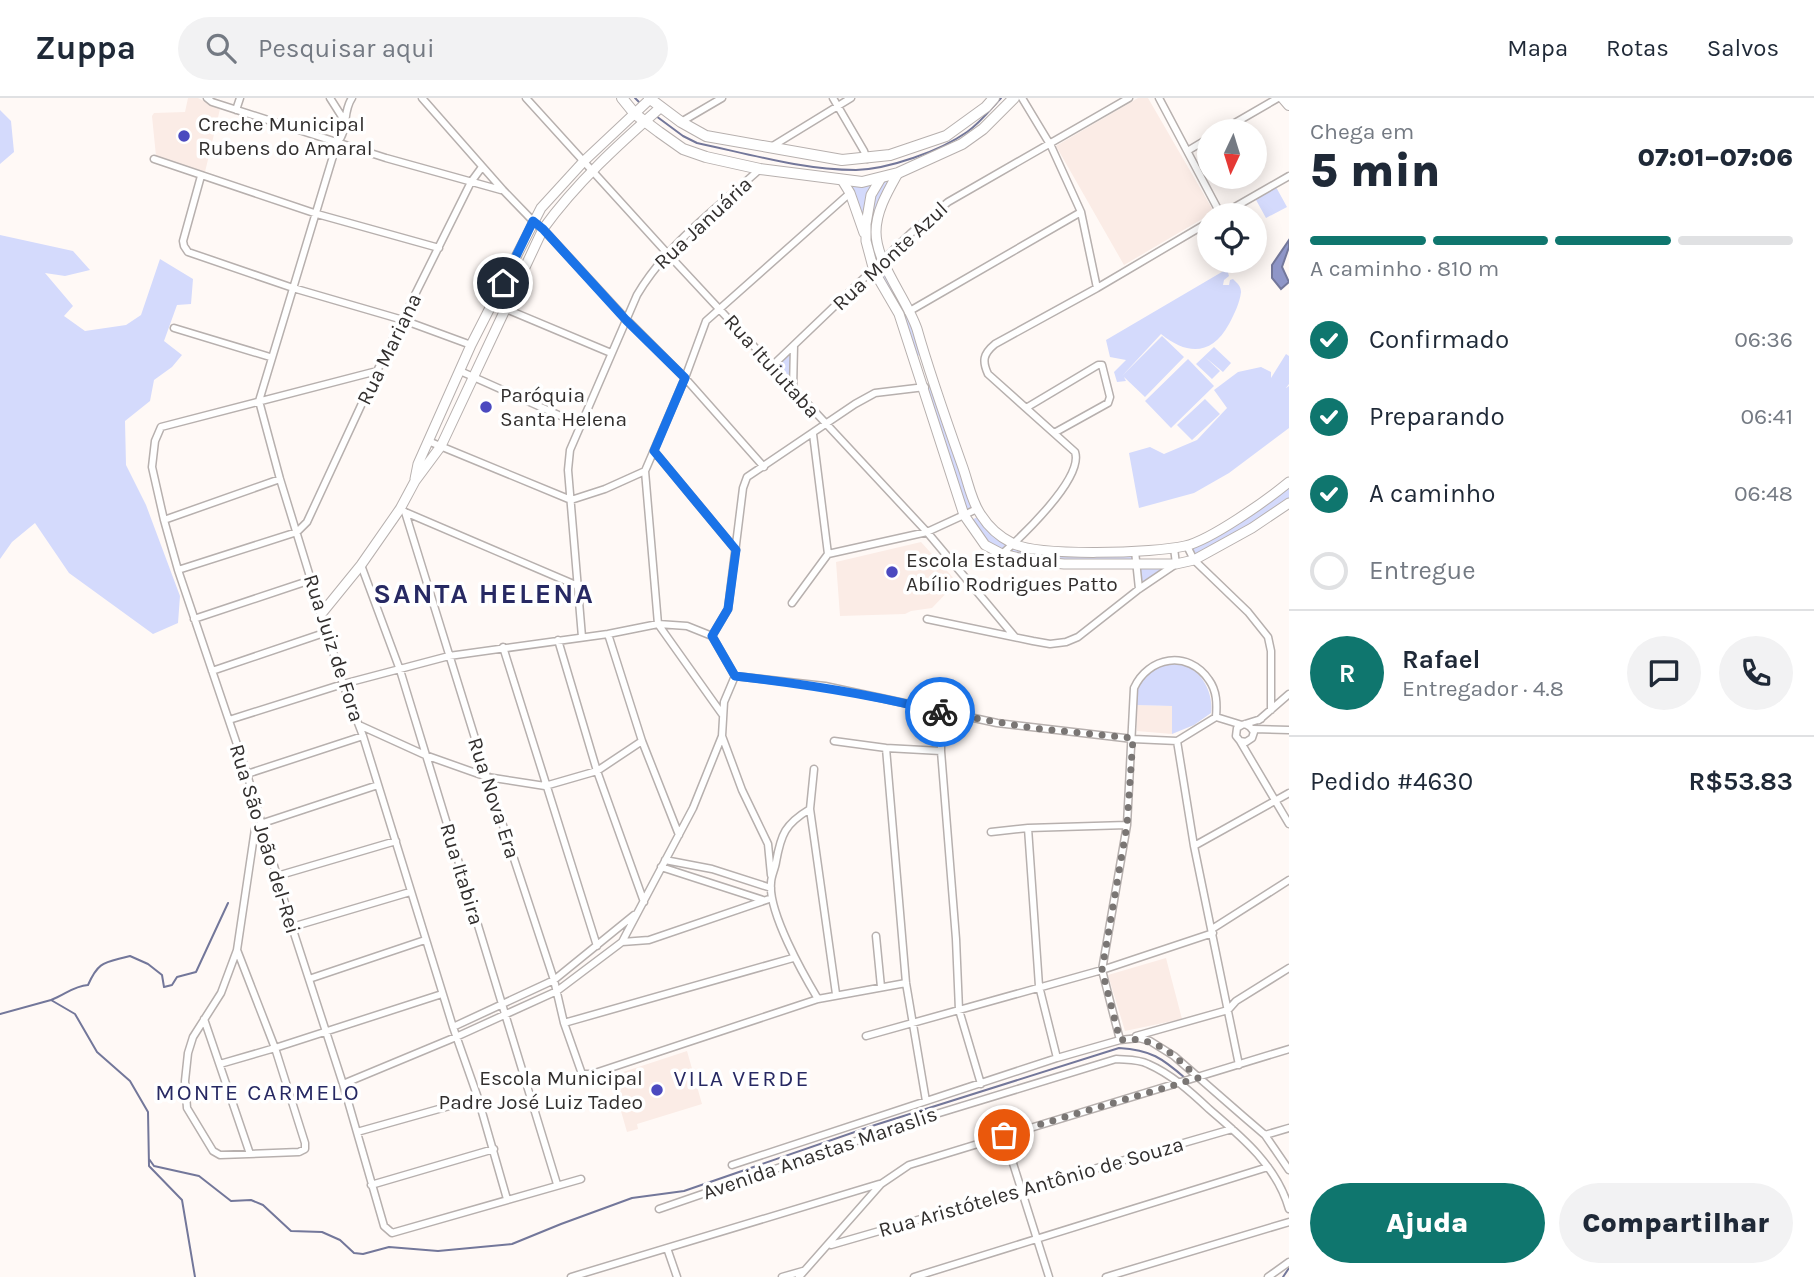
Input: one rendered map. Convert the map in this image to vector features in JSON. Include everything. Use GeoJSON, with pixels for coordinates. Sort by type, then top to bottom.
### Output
{"type":"FeatureCollection","features":[{"type":"Feature","properties":{"kind":"main road"},"geometry":{"type":"LineString","coordinates":[[622,98],[635,114],[683,149],[760,169],[862,182],[898,173],[962,144],[983,129],[1014,98]]}},
{"type":"Feature","properties":{"kind":"main road"},"geometry":{"type":"LineString","coordinates":[[650,99],[681,122],[706,136],[842,160],[867,159],[946,136],[994,98]]}},
{"type":"Feature","properties":{"kind":"street"},"geometry":{"type":"LineString","coordinates":[[207,98],[337,144],[503,190]]}},
{"type":"Feature","properties":{"kind":"street"},"geometry":{"type":"LineString","coordinates":[[236,110],[240,98]]}},
{"type":"Feature","properties":{"kind":"street"},"geometry":{"type":"LineString","coordinates":[[330,98],[345,126],[342,138],[337,144],[259,401],[377,371]]}},
{"type":"Feature","properties":{"kind":"street"},"geometry":{"type":"LineString","coordinates":[[344,120],[352,98]]}},
{"type":"Feature","properties":{"kind":"street"},"geometry":{"type":"LineString","coordinates":[[422,98],[503,190],[685,378],[764,467]]}},
{"type":"Feature","properties":{"kind":"street","name":"Rua Ituiutaba"},"geometry":{"type":"LineString","coordinates":[[526,98],[927,532],[1014,637]]}},
{"type":"Feature","properties":{"kind":"street"},"geometry":{"type":"LineString","coordinates":[[681,122],[722,98]]}},
{"type":"Feature","properties":{"kind":"street"},"geometry":{"type":"LineString","coordinates":[[833,98],[867,159]]}},
{"type":"Feature","properties":{"kind":"street"},"geometry":{"type":"LineString","coordinates":[[769,148],[851,98]]}},
{"type":"Feature","properties":{"kind":"street"},"geometry":{"type":"LineString","coordinates":[[1022,98],[1049,144],[1081,212],[1097,288]]}},
{"type":"Feature","properties":{"kind":"street","name":"Rua Monte Azul"},"geometry":{"type":"LineString","coordinates":[[772,366],[919,226],[948,202],[1129,98]]}},
{"type":"Feature","properties":{"kind":"street"},"geometry":{"type":"LineString","coordinates":[[1159,98],[1215,203]]}},
{"type":"Feature","properties":{"kind":"street"},"geometry":{"type":"LineString","coordinates":[[322,613],[403,510],[415,481],[418,464],[471,345],[546,199],[650,99]]}},
{"type":"Feature","properties":{"kind":"street"},"geometry":{"type":"LineString","coordinates":[[1247,119],[1284,102]]}},
{"type":"Feature","properties":{"kind":"street"},"geometry":{"type":"LineString","coordinates":[[415,481],[441,446],[543,229],[557,208],[592,171],[661,107]]}},
{"type":"Feature","properties":{"kind":"street"},"geometry":{"type":"LineString","coordinates":[[1189,150],[1197,145]]}},
{"type":"Feature","properties":{"kind":"street"},"geometry":{"type":"LineString","coordinates":[[154,159],[317,214],[439,248]]}},
{"type":"Feature","properties":{"kind":"street","name":"Rua Mariana"},"geometry":{"type":"LineString","coordinates":[[297,532],[313,512],[377,371],[471,182],[482,167]]}},
{"type":"Feature","properties":{"kind":"street","name":"Rua Januária"},"geometry":{"type":"LineString","coordinates":[[582,637],[568,470],[581,425],[611,353],[649,275],[667,253],[760,169]]}},
{"type":"Feature","properties":{"kind":"street"},"geometry":{"type":"LineString","coordinates":[[898,173],[885,196],[877,220],[876,235],[884,262],[911,312],[977,509],[995,531],[1013,544],[1070,552],[1135,551],[1187,546],[1242,515],[1289,482]]}},
{"type":"Feature","properties":{"kind":"street"},"geometry":{"type":"LineString","coordinates":[[201,176],[183,241],[188,251],[293,288],[403,320],[471,345]]}},
{"type":"Feature","properties":{"kind":"street"},"geometry":{"type":"LineString","coordinates":[[1242,203],[1289,176]]}},
{"type":"Feature","properties":{"kind":"street"},"geometry":{"type":"LineString","coordinates":[[866,241],[871,195],[881,178]]}},
{"type":"Feature","properties":{"kind":"street"},"geometry":{"type":"LineString","coordinates":[[842,180],[850,193],[874,271],[899,314],[964,515],[985,545],[1002,554],[1064,565],[1175,564],[1194,560],[1252,528],[1289,503]]}},
{"type":"Feature","properties":{"kind":"street"},"geometry":{"type":"LineString","coordinates":[[722,715],[658,624],[645,471],[706,321],[850,193]]}},
{"type":"Feature","properties":{"kind":"street"},"geometry":{"type":"LineString","coordinates":[[899,314],[911,312],[1081,212]]}},
{"type":"Feature","properties":{"kind":"street"},"geometry":{"type":"LineString","coordinates":[[1002,554],[1044,512],[1068,481],[1077,463],[1075,452],[988,374],[984,356],[995,344],[1197,229]]}},
{"type":"Feature","properties":{"kind":"street"},"geometry":{"type":"LineString","coordinates":[[494,303],[611,353]]}},
{"type":"Feature","properties":{"kind":"street"},"geometry":{"type":"LineString","coordinates":[[174,328],[271,357]]}},
{"type":"Feature","properties":{"kind":"street"},"geometry":{"type":"LineString","coordinates":[[793,390],[794,345]]}},
{"type":"Feature","properties":{"kind":"street"},"geometry":{"type":"LineString","coordinates":[[1026,408],[1098,365],[1104,367],[1110,397],[1108,403],[1054,433]]}},
{"type":"Feature","properties":{"kind":"street"},"geometry":{"type":"LineString","coordinates":[[460,371],[581,425]]}},
{"type":"Feature","properties":{"kind":"street"},"geometry":{"type":"LineString","coordinates":[[712,636],[728,609],[744,481],[875,393],[934,385]]}},
{"type":"Feature","properties":{"kind":"street","name":"Rua São João del-Rei"},"geometry":{"type":"LineString","coordinates":[[259,401],[161,427],[155,441],[152,467],[178,570],[247,774],[384,1226],[392,1233],[507,1199]]}},
{"type":"Feature","properties":{"kind":"street","name":"Rua Juiz de Fora"},"geometry":{"type":"LineString","coordinates":[[259,401],[280,480],[343,684],[363,736],[442,994],[494,1149],[507,1199]]}},
{"type":"Feature","properties":{"kind":"street"},"geometry":{"type":"LineString","coordinates":[[813,433],[828,554]]}},
{"type":"Feature","properties":{"kind":"street"},"geometry":{"type":"LineString","coordinates":[[428,441],[572,500],[645,471]]}},
{"type":"Feature","properties":{"kind":"street"},"geometry":{"type":"LineString","coordinates":[[654,451],[736,550]]}},
{"type":"Feature","properties":{"kind":"street"},"geometry":{"type":"LineString","coordinates":[[164,520],[280,480]]}},
{"type":"Feature","properties":{"kind":"street"},"geometry":{"type":"LineString","coordinates":[[792,603],[828,554],[927,532],[977,509]]}},
{"type":"Feature","properties":{"kind":"street"},"geometry":{"type":"LineString","coordinates":[[403,510],[578,586]]}},
{"type":"Feature","properties":{"kind":"street","name":"Rua Nova Era"},"geometry":{"type":"LineString","coordinates":[[403,510],[554,980],[580,1072],[592,1074],[818,999]]}},
{"type":"Feature","properties":{"kind":"street"},"geometry":{"type":"LineString","coordinates":[[1242,515],[1252,528]]}},
{"type":"Feature","properties":{"kind":"street"},"geometry":{"type":"LineString","coordinates":[[178,570],[297,532]]}},
{"type":"Feature","properties":{"kind":"street"},"geometry":{"type":"LineString","coordinates":[[1187,546],[1194,560],[1248,612],[1268,637],[1271,651],[1271,710]]}},
{"type":"Feature","properties":{"kind":"street"},"geometry":{"type":"LineString","coordinates":[[1174,548],[1175,564]]}},
{"type":"Feature","properties":{"kind":"street"},"geometry":{"type":"LineString","coordinates":[[1135,551],[1139,589]]}},
{"type":"Feature","properties":{"kind":"street"},"geometry":{"type":"LineString","coordinates":[[928,619],[1050,644],[1066,642],[1087,632],[1139,589],[1175,564]]}},
{"type":"Feature","properties":{"kind":"street","name":"Rua Itabira"},"geometry":{"type":"LineString","coordinates":[[361,565],[400,670],[557,1184]]}},
{"type":"Feature","properties":{"kind":"street"},"geometry":{"type":"LineString","coordinates":[[194,619],[312,580]]}},
{"type":"Feature","properties":{"kind":"street"},"geometry":{"type":"LineString","coordinates":[[229,720],[343,684],[449,656],[608,634],[658,624],[687,626],[712,636],[735,676]]}},
{"type":"Feature","properties":{"kind":"street"},"geometry":{"type":"LineString","coordinates":[[212,671],[327,632]]}},
{"type":"Feature","properties":{"kind":"street"},"geometry":{"type":"LineString","coordinates":[[608,634],[642,741],[679,835]]}},
{"type":"Feature","properties":{"kind":"street"},"geometry":{"type":"LineString","coordinates":[[558,640],[597,771],[644,902]]}},
{"type":"Feature","properties":{"kind":"street"},"geometry":{"type":"LineString","coordinates":[[503,648],[597,946]]}},
{"type":"Feature","properties":{"kind":"street"},"geometry":{"type":"LineString","coordinates":[[1216,717],[1217,701],[1209,678],[1194,666],[1174,660],[1163,661],[1146,670],[1134,688],[1127,825],[1102,970],[1120,1040],[1228,1010],[1236,1001],[1289,968]]}},
{"type":"Feature","properties":{"kind":"street"},"geometry":{"type":"LineString","coordinates":[[735,676],[726,696],[722,736],[742,790],[768,844],[771,885]]}},
{"type":"Feature","properties":{"kind":"street"},"geometry":{"type":"LineString","coordinates":[[735,676],[825,687],[887,698],[941,713],[1032,728],[1133,738],[1177,741],[1216,717]]}},
{"type":"Feature","properties":{"kind":"street"},"geometry":{"type":"LineString","coordinates":[[1247,754],[1252,729],[1289,694]]}},
{"type":"Feature","properties":{"kind":"street"},"geometry":{"type":"LineString","coordinates":[[941,713],[959,1010],[981,1084]]}},
{"type":"Feature","properties":{"kind":"street"},"geometry":{"type":"LineString","coordinates":[[1216,717],[1244,724],[1252,729],[1289,730]]}},
{"type":"Feature","properties":{"kind":"street"},"geometry":{"type":"LineString","coordinates":[[1236,734],[1237,728],[1261,719]]}},
{"type":"Feature","properties":{"kind":"street"},"geometry":{"type":"LineString","coordinates":[[1226,721],[1289,824]]}},
{"type":"Feature","properties":{"kind":"street"},"geometry":{"type":"LineString","coordinates":[[359,726],[425,755],[487,777],[545,786],[597,771],[642,741]]}},
{"type":"Feature","properties":{"kind":"street"},"geometry":{"type":"LineString","coordinates":[[1240,741],[1251,740],[1266,729]]}},
{"type":"Feature","properties":{"kind":"street"},"geometry":{"type":"LineString","coordinates":[[247,774],[363,736]]}},
{"type":"Feature","properties":{"kind":"street"},"geometry":{"type":"LineString","coordinates":[[343,1084],[557,991],[622,942],[693,808],[722,736]]}},
{"type":"Feature","properties":{"kind":"street"},"geometry":{"type":"LineString","coordinates":[[834,741],[886,748],[942,751]]}},
{"type":"Feature","properties":{"kind":"street"},"geometry":{"type":"LineString","coordinates":[[1177,741],[1194,846],[1239,1065]]}},
{"type":"Feature","properties":{"kind":"street"},"geometry":{"type":"LineString","coordinates":[[886,748],[906,983],[926,1101]]}},
{"type":"Feature","properties":{"kind":"street"},"geometry":{"type":"LineString","coordinates":[[814,769],[810,809],[836,994]]}},
{"type":"Feature","properties":{"kind":"street"},"geometry":{"type":"LineString","coordinates":[[237,950],[275,1048],[305,1143],[304,1149],[299,1152],[220,1155],[213,1151],[191,1117],[185,1098],[188,1053],[193,1037],[221,993],[237,950],[254,835],[260,824],[378,785]]}},
{"type":"Feature","properties":{"kind":"street"},"geometry":{"type":"LineString","coordinates":[[1194,846],[1289,793]]}},
{"type":"Feature","properties":{"kind":"street"},"geometry":{"type":"LineString","coordinates":[[810,809],[798,816],[782,835],[768,900],[793,958],[818,999],[906,983]]}},
{"type":"Feature","properties":{"kind":"street"},"geometry":{"type":"LineString","coordinates":[[991,832],[1127,825]]}},
{"type":"Feature","properties":{"kind":"street"},"geometry":{"type":"LineString","coordinates":[[1028,828],[1039,986],[1057,1058]]}},
{"type":"Feature","properties":{"kind":"street"},"geometry":{"type":"LineString","coordinates":[[277,876],[396,841]]}},
{"type":"Feature","properties":{"kind":"street"},"geometry":{"type":"LineString","coordinates":[[665,860],[771,885]]}},
{"type":"Feature","properties":{"kind":"street"},"geometry":{"type":"LineString","coordinates":[[661,867],[768,900]]}},
{"type":"Feature","properties":{"kind":"street"},"geometry":{"type":"LineString","coordinates":[[866,1036],[1102,970],[1213,931],[1289,880]]}},
{"type":"Feature","properties":{"kind":"street"},"geometry":{"type":"LineString","coordinates":[[292,927],[410,892]]}},
{"type":"Feature","properties":{"kind":"street"},"geometry":{"type":"LineString","coordinates":[[622,942],[649,940],[768,900]]}},
{"type":"Feature","properties":{"kind":"street"},"geometry":{"type":"LineString","coordinates":[[453,1027],[554,980],[635,914]]}},
{"type":"Feature","properties":{"kind":"street"},"geometry":{"type":"LineString","coordinates":[[876,936],[881,987]]}},
{"type":"Feature","properties":{"kind":"street"},"geometry":{"type":"LineString","coordinates":[[309,979],[425,940]]}},
{"type":"Feature","properties":{"kind":"street"},"geometry":{"type":"LineString","coordinates":[[564,1023],[793,958]]}},
{"type":"Feature","properties":{"kind":"street"},"geometry":{"type":"LineString","coordinates":[[220,1064],[442,994]]}},
{"type":"Feature","properties":{"kind":"street"},"geometry":{"type":"LineString","coordinates":[[204,1019],[250,1154]]}},
{"type":"Feature","properties":{"kind":"street","name":"Avenida Anastas Maraslis"},"geometry":{"type":"LineString","coordinates":[[732,1165],[1057,1058],[1120,1040],[1139,1038],[1150,1041],[1174,1056],[1265,1135],[1289,1170]]}},
{"type":"Feature","properties":{"kind":"street"},"geometry":{"type":"LineString","coordinates":[[782,1277],[802,1274],[881,1184],[909,1164],[1289,1049]]}},
{"type":"Feature","properties":{"kind":"street","name":"Avenida Anastas Maraslis"},"geometry":{"type":"LineString","coordinates":[[659,1209],[935,1114],[1116,1059],[1150,1065],[1180,1084],[1232,1129],[1268,1167],[1286,1197],[1289,1209]]}},
{"type":"Feature","properties":{"kind":"street"},"geometry":{"type":"LineString","coordinates":[[357,1132],[478,1098]]}},
{"type":"Feature","properties":{"kind":"street"},"geometry":{"type":"LineString","coordinates":[[1265,1135],[1289,1128]]}},
{"type":"Feature","properties":{"kind":"street","name":"Rua Aristóteles Antônio de Souza"},"geometry":{"type":"LineString","coordinates":[[829,1245],[1232,1129]]}},
{"type":"Feature","properties":{"kind":"street"},"geometry":{"type":"LineString","coordinates":[[1004,1135],[1049,1277]]}},
{"type":"Feature","properties":{"kind":"street"},"geometry":{"type":"LineString","coordinates":[[371,1185],[494,1149]]}},
{"type":"Feature","properties":{"kind":"street"},"geometry":{"type":"LineString","coordinates":[[914,1277],[1268,1167]]}},
{"type":"Feature","properties":{"kind":"street"},"geometry":{"type":"LineString","coordinates":[[507,1199],[581,1179]]}},
{"type":"Feature","properties":{"kind":"street"},"geometry":{"type":"LineString","coordinates":[[571,1277],[881,1184]]}},
{"type":"Feature","properties":{"kind":"street"},"geometry":{"type":"LineString","coordinates":[[1105,1277],[1289,1222]]}},
{"type":"Feature","properties":{"kind":"street"},"geometry":{"type":"LineString","coordinates":[[667,1248],[677,1277]]}},
{"type":"Feature","properties":{"kind":"street"},"geometry":{"type":"LineString","coordinates":[[1268,1277],[1289,1262]]}},
{"type":"Feature","properties":{"kind":"shaded area","name":"Creche Municipal Rubens do Amaral"},"geometry":{"type":"Polygon","coordinates":[[[188,98],[198,98],[220,109],[205,172],[156,156],[152,116],[154,113],[185,112],[188,98]]]}},
{"type":"Feature","properties":{"kind":"shaded area"},"geometry":{"type":"Polygon","coordinates":[[[1138,98],[1148,98],[1197,183],[1197,189],[1201,189],[1209,203],[1197,203],[1197,222],[1124,265],[1056,146],[1138,98]]]}},
{"type":"Feature","properties":{"kind":"shaded area"},"geometry":{"type":"Polygon","coordinates":[[[0,110],[11,121],[14,152],[0,164],[0,110]]]}},
{"type":"Feature","properties":{"kind":"shaded area"},"geometry":{"type":"Polygon","coordinates":[[[898,173],[877,220],[882,257],[872,266],[864,233],[842,180],[898,173]]]}},
{"type":"Feature","properties":{"kind":"shaded area"},"geometry":{"type":"Polygon","coordinates":[[[1276,187],[1287,207],[1267,217],[1267,203],[1258,203],[1255,198],[1276,187]]]}},
{"type":"Feature","properties":{"kind":"shaded area"},"geometry":{"type":"Polygon","coordinates":[[[0,235],[73,251],[90,270],[65,276],[45,273],[73,306],[64,316],[85,331],[126,325],[141,315],[160,259],[193,279],[191,304],[177,305],[164,341],[182,355],[172,367],[154,380],[150,401],[125,421],[126,465],[146,505],[180,596],[178,623],[153,634],[69,573],[35,523],[12,542],[0,559],[0,235]]]}},
{"type":"Feature","properties":{"kind":"shaded area"},"geometry":{"type":"Polygon","coordinates":[[[1289,240],[1282,267],[1289,282],[1281,289],[1272,278],[1272,265],[1289,240]]]}},
{"type":"Feature","properties":{"kind":"shaded area"},"geometry":{"type":"Polygon","coordinates":[[[884,262],[924,354],[913,357],[899,314],[874,271],[884,262]]]}},
{"type":"Feature","properties":{"kind":"shaded area"},"geometry":{"type":"Polygon","coordinates":[[[1220,273],[1228,273],[1229,276],[1223,285],[1229,285],[1233,279],[1240,286],[1235,313],[1215,342],[1207,347],[1190,349],[1161,334],[1122,376],[1162,336],[1184,357],[1145,397],[1124,377],[1126,381],[1117,382],[1114,372],[1126,360],[1110,357],[1106,340],[1220,273]]]}},
{"type":"Feature","properties":{"kind":"shaded area"},"geometry":{"type":"Polygon","coordinates":[[[794,345],[793,390],[772,366],[794,345]]]}},
{"type":"Feature","properties":{"kind":"shaded area"},"geometry":{"type":"Polygon","coordinates":[[[1214,347],[1231,363],[1223,372],[1205,357],[1220,371],[1212,379],[1196,364],[1214,347]]]}},
{"type":"Feature","properties":{"kind":"shaded area"},"geometry":{"type":"Polygon","coordinates":[[[1286,354],[1289,356],[1289,384],[1286,388],[1289,386],[1289,428],[1229,473],[1194,493],[1139,508],[1129,453],[1150,447],[1164,454],[1197,440],[1227,408],[1214,390],[1238,372],[1261,367],[1271,372],[1271,378],[1286,354]]]}},
{"type":"Feature","properties":{"kind":"shaded area"},"geometry":{"type":"Polygon","coordinates":[[[1188,359],[1214,386],[1171,428],[1145,401],[1188,359]]]}},
{"type":"Feature","properties":{"kind":"shaded area"},"geometry":{"type":"Polygon","coordinates":[[[934,385],[977,509],[964,515],[923,387],[934,385]]]}},
{"type":"Feature","properties":{"kind":"shaded area"},"geometry":{"type":"Polygon","coordinates":[[[1205,399],[1220,414],[1192,440],[1177,425],[1205,399]]]}},
{"type":"Feature","properties":{"kind":"shaded area"},"geometry":{"type":"Polygon","coordinates":[[[1289,482],[1289,503],[1194,560],[1187,546],[1289,482]]]}},
{"type":"Feature","properties":{"kind":"shaded area"},"geometry":{"type":"Polygon","coordinates":[[[981,515],[1013,545],[1135,551],[1135,564],[1176,564],[1139,589],[1135,565],[1032,561],[985,545],[968,522],[981,515]]]}},
{"type":"Feature","properties":{"kind":"shaded area","name":"Escola Estadual Abílio Rodrigues Patto"},"geometry":{"type":"Polygon","coordinates":[[[921,542],[957,582],[932,608],[905,614],[840,616],[836,562],[921,542]]]}},
{"type":"Feature","properties":{"kind":"shaded area"},"geometry":{"type":"Polygon","coordinates":[[[1163,664],[1187,666],[1200,676],[1210,697],[1211,713],[1194,725],[1172,734],[1172,706],[1136,705],[1137,690],[1142,680],[1163,664]]]}},
{"type":"Feature","properties":{"kind":"shaded area"},"geometry":{"type":"Polygon","coordinates":[[[1136,705],[1172,706],[1172,734],[1137,731],[1136,705]]]}},
{"type":"Feature","properties":{"kind":"shaded area"},"geometry":{"type":"Polygon","coordinates":[[[1166,958],[1182,1019],[1125,1031],[1108,975],[1166,958]]]}},
{"type":"Feature","properties":{"kind":"shaded area","name":"Escola Municipal Padre José Luiz Tadeo"},"geometry":{"type":"Polygon","coordinates":[[[687,1051],[702,1104],[637,1124],[638,1129],[627,1132],[611,1076],[687,1051]]]}},
{"type":"Feature","properties":{"kind":"waterway"},"geometry":{"type":"LineString","coordinates":[[635,98],[641,104]]}},
{"type":"Feature","properties":{"kind":"waterway"},"geometry":{"type":"LineString","coordinates":[[656,116],[697,143],[796,164],[856,170],[899,163],[943,146],[972,128],[1001,98]]}},
{"type":"Feature","properties":{"kind":"waterway"},"geometry":{"type":"LineString","coordinates":[[51,1000],[88,985],[96,971],[104,964],[130,956],[148,964],[162,975],[164,987],[172,985],[177,977],[196,972],[228,903]]}},
{"type":"Feature","properties":{"kind":"waterway"},"geometry":{"type":"LineString","coordinates":[[0,1014],[51,1000],[75,1014],[97,1052],[130,1081],[148,1112],[149,1166],[182,1200],[195,1277]]}},
{"type":"Feature","properties":{"kind":"waterway"},"geometry":{"type":"LineString","coordinates":[[149,1159],[154,1166],[199,1176],[231,1201],[251,1200],[263,1205],[291,1231],[322,1232],[340,1240],[354,1253],[363,1254],[389,1247],[438,1251],[512,1244],[632,1198],[684,1191],[875,1125],[1119,1048],[1155,1056],[1185,1078]]}},
{"type":"Feature","properties":{"kind":"waterway"},"geometry":{"type":"LineString","coordinates":[[1283,1277],[1289,1268]]}},
{"type":"Feature","properties":{"kind":"way so far"},"geometry":{"type":"LineString","coordinates":[[940,712],[1032,728],[1133,738],[1127,825],[1102,970],[1120,1040],[1139,1038],[1150,1041],[1174,1056],[1198,1078],[1004,1135]]}},
{"type":"Feature","properties":{"kind":"place","name":"Creche Municipal Rubens do Amaral"},"geometry":{"type":"Point","coordinates":[184,136]}},
{"type":"Feature","properties":{"kind":"place","name":"Paróquia Santa Helena"},"geometry":{"type":"Point","coordinates":[486,407]}},
{"type":"Feature","properties":{"kind":"place","name":"Escola Estadual Abílio Rodrigues Patto"},"geometry":{"type":"Point","coordinates":[892,572]}},
{"type":"Feature","properties":{"kind":"place","name":"Escola Municipal Padre José Luiz Tadeo"},"geometry":{"type":"Point","coordinates":[657,1090]}},
{"type":"Feature","properties":{"kind":"district","name":"SANTA HELENA"},"geometry":{"type":"Point","coordinates":[484,593]}},
{"type":"Feature","properties":{"kind":"district","name":"VILA VERDE"},"geometry":{"type":"Point","coordinates":[742,1078]}},
{"type":"Feature","properties":{"kind":"district","name":"MONTE CARMELO"},"geometry":{"type":"Point","coordinates":[258,1092]}},
{"type":"Feature","properties":{"kind":"route"},"geometry":{"type":"LineString","coordinates":[[503,283],[533,221],[685,378],[654,451],[736,550],[728,609],[712,636],[735,676],[825,687],[887,698],[940,712]]}}]}
